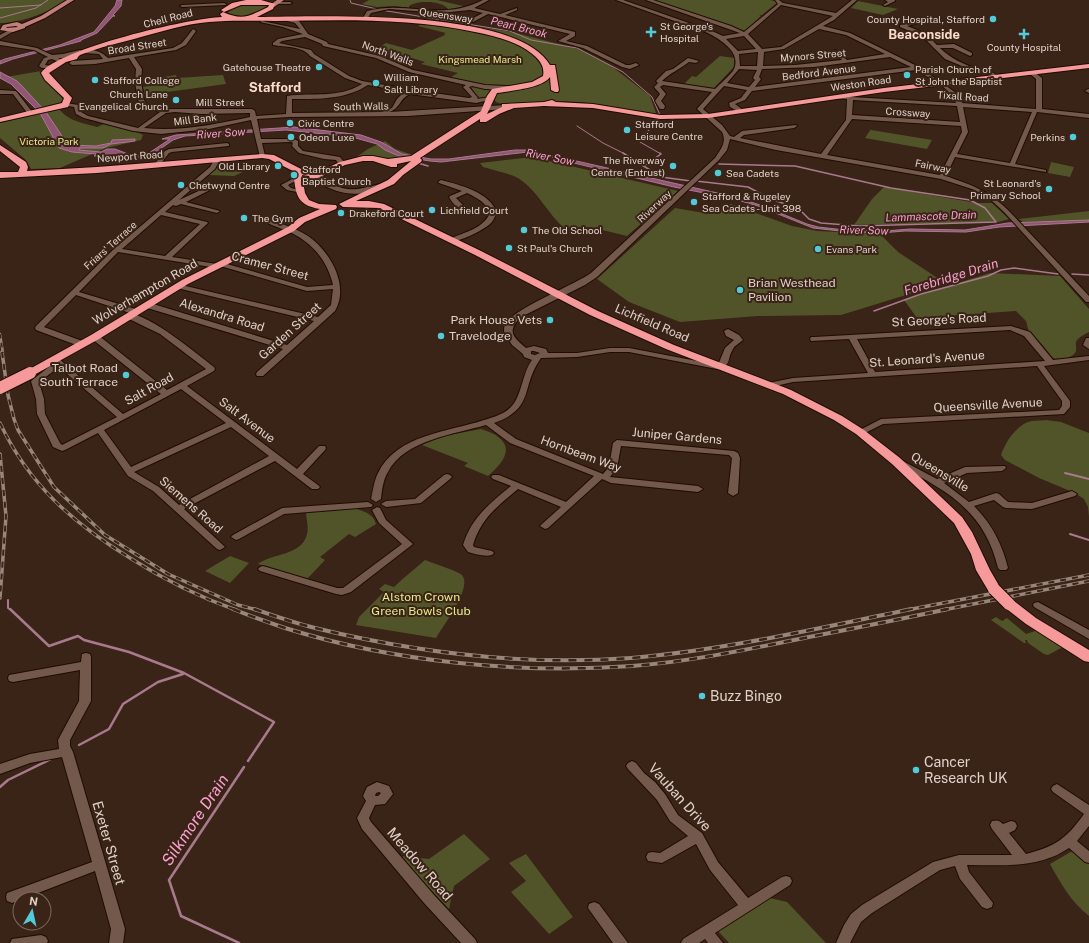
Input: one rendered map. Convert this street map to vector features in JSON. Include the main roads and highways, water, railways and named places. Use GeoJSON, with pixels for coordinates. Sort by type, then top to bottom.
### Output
{"type":"FeatureCollection","features":[{"type":"Feature","properties":{"kind":"highway"},"geometry":{"type":"LineString","coordinates":[[230,0],[242,2]]}},
{"type":"Feature","properties":{"kind":"highway"},"geometry":{"type":"LineString","coordinates":[[247,19],[271,7],[271,4],[263,0]]}},
{"type":"Feature","properties":{"kind":"highway"},"geometry":{"type":"LineString","coordinates":[[206,19],[231,4],[263,0],[280,1]]}},
{"type":"Feature","properties":{"kind":"highway"},"geometry":{"type":"LineString","coordinates":[[224,7],[225,16],[238,19]]}},
{"type":"Feature","properties":{"kind":"highway","name":"Queensway"},"geometry":{"type":"LineString","coordinates":[[271,7],[269,14],[285,17],[346,15],[424,21],[488,34],[517,43],[531,50],[545,63],[548,74],[542,81],[507,88],[491,96]]}},
{"type":"Feature","properties":{"kind":"highway","name":"Queensway"},"geometry":{"type":"LineString","coordinates":[[247,19],[267,22],[283,19],[368,17],[424,21],[492,32],[531,46],[541,53],[550,62],[554,72],[557,92]]}},
{"type":"Feature","properties":{"kind":"highway","name":"Chell Road"},"geometry":{"type":"LineString","coordinates":[[0,120],[50,109],[65,104],[68,98],[48,78],[45,73],[46,68],[72,59],[105,44],[175,25],[206,19],[247,19]]}},
{"type":"Feature","properties":{"kind":"highway","name":"Weston Road"},"geometry":{"type":"LineString","coordinates":[[593,106],[646,115],[682,117],[708,116],[940,83],[1089,66]]}},
{"type":"Feature","properties":{"kind":"highway","name":"Queensway"},"geometry":{"type":"LineString","coordinates":[[524,85],[544,86],[557,92]]}},
{"type":"Feature","properties":{"kind":"highway"},"geometry":{"type":"LineString","coordinates":[[544,104],[552,101],[557,92],[576,102],[593,106]]}},
{"type":"Feature","properties":{"kind":"highway"},"geometry":{"type":"LineString","coordinates":[[491,96],[494,103],[508,107]]}},
{"type":"Feature","properties":{"kind":"highway"},"geometry":{"type":"LineString","coordinates":[[425,154],[484,113],[488,108],[491,96]]}},
{"type":"Feature","properties":{"kind":"highway"},"geometry":{"type":"LineString","coordinates":[[304,201],[312,206],[333,207],[374,191],[391,182],[410,162],[493,113],[508,107],[544,104],[593,106]]}},
{"type":"Feature","properties":{"kind":"highway"},"geometry":{"type":"LineString","coordinates":[[0,147],[23,164],[24,167],[22,173]]}},
{"type":"Feature","properties":{"kind":"highway","name":"Newport Road"},"geometry":{"type":"LineString","coordinates":[[0,175],[157,165],[262,156],[271,157],[297,169]]}},
{"type":"Feature","properties":{"kind":"highway"},"geometry":{"type":"LineString","coordinates":[[299,186],[341,164],[362,159],[387,162],[410,162]]}},
{"type":"Feature","properties":{"kind":"highway"},"geometry":{"type":"LineString","coordinates":[[387,162],[396,167],[400,173]]}},
{"type":"Feature","properties":{"kind":"highway"},"geometry":{"type":"LineString","coordinates":[[297,169],[307,174],[322,173]]}},
{"type":"Feature","properties":{"kind":"highway"},"geometry":{"type":"LineString","coordinates":[[297,169],[299,186],[306,210],[302,220]]}},
{"type":"Feature","properties":{"kind":"highway"},"geometry":{"type":"LineString","coordinates":[[374,191],[372,200],[378,205]]}},
{"type":"Feature","properties":{"kind":"highway","name":"Lichfield Road"},"geometry":{"type":"LineString","coordinates":[[343,204],[378,205],[452,240],[522,275],[557,295],[616,323],[689,355],[771,385],[819,407],[860,432],[896,461],[930,492],[962,526],[977,554],[985,574],[994,589],[1008,604],[1031,621],[1089,657]]}},
{"type":"Feature","properties":{"kind":"highway","name":"Wolverhampton Road"},"geometry":{"type":"LineString","coordinates":[[0,388],[56,361],[177,286],[291,229],[302,220],[333,207]]}},
{"type":"Feature","properties":{"kind":"main road"},"geometry":{"type":"LineString","coordinates":[[13,26],[22,26],[46,15],[71,0]]}},
{"type":"Feature","properties":{"kind":"main road"},"geometry":{"type":"LineString","coordinates":[[271,7],[280,1]]}},
{"type":"Feature","properties":{"kind":"main road"},"geometry":{"type":"LineString","coordinates":[[1,28],[13,26],[46,15]]}},
{"type":"Feature","properties":{"kind":"water"},"geometry":{"type":"Polygon","coordinates":[[[117,0],[122,0],[121,6],[113,15],[115,16],[113,16],[97,33],[81,41],[13,59],[0,64],[0,61],[5,59],[60,45],[94,32],[115,6],[117,0]]]}},
{"type":"Feature","properties":{"kind":"water","name":"River Sow"},"geometry":{"type":"Polygon","coordinates":[[[0,72],[17,81],[22,86],[46,112],[68,145],[96,146],[111,143],[112,140],[135,139],[135,141],[111,144],[103,148],[80,148],[79,150],[101,152],[107,149],[115,149],[128,154],[140,155],[149,153],[170,139],[162,139],[176,135],[294,127],[361,135],[381,142],[402,154],[431,159],[449,159],[515,150],[528,150],[735,197],[818,227],[845,230],[885,231],[910,229],[965,230],[1008,223],[1089,220],[1089,222],[999,227],[966,232],[905,231],[880,233],[813,228],[758,206],[734,199],[674,187],[528,152],[441,162],[430,161],[399,156],[385,150],[377,144],[352,137],[286,130],[185,136],[173,140],[153,154],[143,158],[94,156],[96,154],[72,152],[59,148],[40,113],[11,84],[0,78],[0,72]]]}},
{"type":"Feature","properties":{"kind":"waterway"},"geometry":{"type":"LineString","coordinates":[[40,5],[48,0]]}},
{"type":"Feature","properties":{"kind":"waterway","name":"Pearl Brook"},"geometry":{"type":"LineString","coordinates":[[350,0],[351,3],[381,10],[510,31],[531,40],[577,48],[623,72],[652,97],[660,115]]}},
{"type":"Feature","properties":{"kind":"waterway"},"geometry":{"type":"LineString","coordinates":[[0,8],[40,5]]}},
{"type":"Feature","properties":{"kind":"waterway"},"geometry":{"type":"LineString","coordinates":[[0,18],[36,8],[40,5]]}},
{"type":"Feature","properties":{"kind":"waterway","name":"Pearl Brook"},"geometry":{"type":"LineString","coordinates":[[656,125],[641,136],[640,142],[661,154]]}},
{"type":"Feature","properties":{"kind":"waterway","name":"Lammascote Drain"},"geometry":{"type":"LineString","coordinates":[[577,126],[603,143],[623,153]]}},
{"type":"Feature","properties":{"kind":"waterway","name":"Lammascote Drain"},"geometry":{"type":"LineString","coordinates":[[623,153],[661,177],[691,181]]}},
{"type":"Feature","properties":{"kind":"waterway","name":"Pearl Brook"},"geometry":{"type":"LineString","coordinates":[[644,166],[661,154]]}},
{"type":"Feature","properties":{"kind":"waterway"},"geometry":{"type":"LineString","coordinates":[[418,163],[428,166]]}},
{"type":"Feature","properties":{"kind":"waterway","name":"Lammascote Drain"},"geometry":{"type":"LineString","coordinates":[[696,181],[748,187],[771,199],[799,209],[809,219],[821,223],[859,226],[996,222],[985,208],[970,200],[891,188],[795,166],[719,164]]}},
{"type":"Feature","properties":{"kind":"waterway","name":"Forebridge Drain"},"geometry":{"type":"LineString","coordinates":[[874,311],[921,294],[988,276],[1001,270],[1014,268],[1058,274]]}},
{"type":"Feature","properties":{"kind":"waterway","name":"Forebridge Drain"},"geometry":{"type":"LineString","coordinates":[[1072,274],[1089,275]]}},
{"type":"Feature","properties":{"kind":"waterway"},"geometry":{"type":"LineString","coordinates":[[1065,473],[1089,479]]}},
{"type":"Feature","properties":{"kind":"waterway"},"geometry":{"type":"LineString","coordinates":[[1070,534],[1089,540]]}},
{"type":"Feature","properties":{"kind":"waterway"},"geometry":{"type":"LineString","coordinates":[[8,600],[8,608],[11,610]]}},
{"type":"Feature","properties":{"kind":"waterway"},"geometry":{"type":"LineString","coordinates":[[10,609],[49,646],[78,636],[84,640],[129,652],[184,673],[274,722],[248,761]]}},
{"type":"Feature","properties":{"kind":"waterway"},"geometry":{"type":"LineString","coordinates":[[79,745],[109,729],[123,704],[158,682],[183,674]]}},
{"type":"Feature","properties":{"kind":"waterway"},"geometry":{"type":"LineString","coordinates":[[0,787],[8,780],[51,759]]}},
{"type":"Feature","properties":{"kind":"waterway","name":"Silkmore Drain"},"geometry":{"type":"LineString","coordinates":[[239,943],[181,916],[169,880],[244,767]]}},
{"type":"Feature","properties":{"kind":"railway"},"geometry":{"type":"LineString","coordinates":[[0,334],[3,353]]}},
{"type":"Feature","properties":{"kind":"railway"},"geometry":{"type":"LineString","coordinates":[[2,352],[8,395],[18,430],[54,487],[105,535],[168,574],[238,605],[257,610]]}},
{"type":"Feature","properties":{"kind":"railway"},"geometry":{"type":"LineString","coordinates":[[0,423],[12,445],[39,484],[54,501],[71,516],[109,545],[155,573],[208,599],[236,610]]}},
{"type":"Feature","properties":{"kind":"railway"},"geometry":{"type":"LineString","coordinates":[[0,454],[6,516],[0,598]]}},
{"type":"Feature","properties":{"kind":"railway"},"geometry":{"type":"LineString","coordinates":[[909,610],[1089,575]]}},
{"type":"Feature","properties":{"kind":"railway"},"geometry":{"type":"LineString","coordinates":[[947,609],[1089,581]]}},
{"type":"Feature","properties":{"kind":"railway"},"geometry":{"type":"LineString","coordinates":[[233,609],[285,628],[326,640],[369,649],[457,663],[545,668],[632,666],[693,659],[947,609]]}},
{"type":"Feature","properties":{"kind":"railway"},"geometry":{"type":"LineString","coordinates":[[943,610],[947,609]]}},
{"type":"Feature","properties":{"kind":"railway"},"geometry":{"type":"LineString","coordinates":[[257,610],[307,626],[354,637],[432,651],[512,659],[591,660],[631,658],[702,650],[772,638],[909,610]]}},
{"type":"Feature","properties":{"kind":"place","name":"County Hospital, Stafford"},"geometry":{"type":"Point","coordinates":[993,19]}},
{"type":"Feature","properties":{"kind":"place","name":"St George's Hospital"},"geometry":{"type":"Point","coordinates":[651,32]}},
{"type":"Feature","properties":{"kind":"place","name":"County Hospital"},"geometry":{"type":"Point","coordinates":[1024,34]}},
{"type":"Feature","properties":{"kind":"place","name":"Gatehouse Theatre"},"geometry":{"type":"Point","coordinates":[319,67]}},
{"type":"Feature","properties":{"kind":"place","name":"Parish Church of St John the Baptist"},"geometry":{"type":"Point","coordinates":[907,75]}},
{"type":"Feature","properties":{"kind":"place","name":"Stafford College"},"geometry":{"type":"Point","coordinates":[95,80]}},
{"type":"Feature","properties":{"kind":"place","name":"William Salt Library"},"geometry":{"type":"Point","coordinates":[376,83]}},
{"type":"Feature","properties":{"kind":"place","name":"Church Lane Evangelical Church"},"geometry":{"type":"Point","coordinates":[176,100]}},
{"type":"Feature","properties":{"kind":"place","name":"Civic Centre"},"geometry":{"type":"Point","coordinates":[290,123]}},
{"type":"Feature","properties":{"kind":"place","name":"Stafford Leisure Centre"},"geometry":{"type":"Point","coordinates":[627,130]}},
{"type":"Feature","properties":{"kind":"place","name":"Odeon Luxe"},"geometry":{"type":"Point","coordinates":[291,137]}},
{"type":"Feature","properties":{"kind":"place","name":"Perkins"},"geometry":{"type":"Point","coordinates":[1073,137]}},
{"type":"Feature","properties":{"kind":"place","name":"Old Library"},"geometry":{"type":"Point","coordinates":[278,166]}},
{"type":"Feature","properties":{"kind":"place","name":"The Riverway Centre (Entrust)"},"geometry":{"type":"Point","coordinates":[673,166]}},
{"type":"Feature","properties":{"kind":"place","name":"Sea Cadets"},"geometry":{"type":"Point","coordinates":[718,173]}},
{"type":"Feature","properties":{"kind":"place","name":"Stafford Baptist Church"},"geometry":{"type":"Point","coordinates":[294,175]}},
{"type":"Feature","properties":{"kind":"place","name":"Chetwynd Centre"},"geometry":{"type":"Point","coordinates":[181,185]}},
{"type":"Feature","properties":{"kind":"place","name":"St Leonard's Primary School"},"geometry":{"type":"Point","coordinates":[1049,189]}},
{"type":"Feature","properties":{"kind":"place","name":"Stafford & Rugeley Sea Cadets - Unit 398"},"geometry":{"type":"Point","coordinates":[694,202]}},
{"type":"Feature","properties":{"kind":"place","name":"Lichfield Court"},"geometry":{"type":"Point","coordinates":[432,210]}},
{"type":"Feature","properties":{"kind":"place","name":"Drakeford Court"},"geometry":{"type":"Point","coordinates":[341,213]}},
{"type":"Feature","properties":{"kind":"place","name":"The Gym"},"geometry":{"type":"Point","coordinates":[244,218]}},
{"type":"Feature","properties":{"kind":"place","name":"The Old School"},"geometry":{"type":"Point","coordinates":[524,230]}},
{"type":"Feature","properties":{"kind":"place","name":"St Paul's Church"},"geometry":{"type":"Point","coordinates":[509,248]}},
{"type":"Feature","properties":{"kind":"place","name":"Evans Park"},"geometry":{"type":"Point","coordinates":[818,249]}},
{"type":"Feature","properties":{"kind":"place","name":"Brian Westhead Pavilion"},"geometry":{"type":"Point","coordinates":[740,290]}},
{"type":"Feature","properties":{"kind":"place","name":"Park House Vets"},"geometry":{"type":"Point","coordinates":[550,320]}},
{"type":"Feature","properties":{"kind":"place","name":"Travelodge"},"geometry":{"type":"Point","coordinates":[441,336]}},
{"type":"Feature","properties":{"kind":"place","name":"Talbot Road South Terrace"},"geometry":{"type":"Point","coordinates":[126,375]}},
{"type":"Feature","properties":{"kind":"place","name":"Buzz Bingo"},"geometry":{"type":"Point","coordinates":[702,696]}},
{"type":"Feature","properties":{"kind":"place","name":"Cancer Research UK"},"geometry":{"type":"Point","coordinates":[916,770]}},
{"type":"Feature","properties":{"kind":"district","name":"Beaconside"},"geometry":{"type":"Point","coordinates":[924,34]}},
{"type":"Feature","properties":{"kind":"district","name":"Stafford"},"geometry":{"type":"Point","coordinates":[275,87]}},
{"type":"Feature","properties":{"kind":"park label","name":"Kingsmead Marsh"},"geometry":{"type":"Point","coordinates":[480,59]}},
{"type":"Feature","properties":{"kind":"park label","name":"Victoria Park"},"geometry":{"type":"Point","coordinates":[49,141]}},
{"type":"Feature","properties":{"kind":"park label","name":"Alstom Crown Green Bowls Club"},"geometry":{"type":"Point","coordinates":[421,604]}}]}
